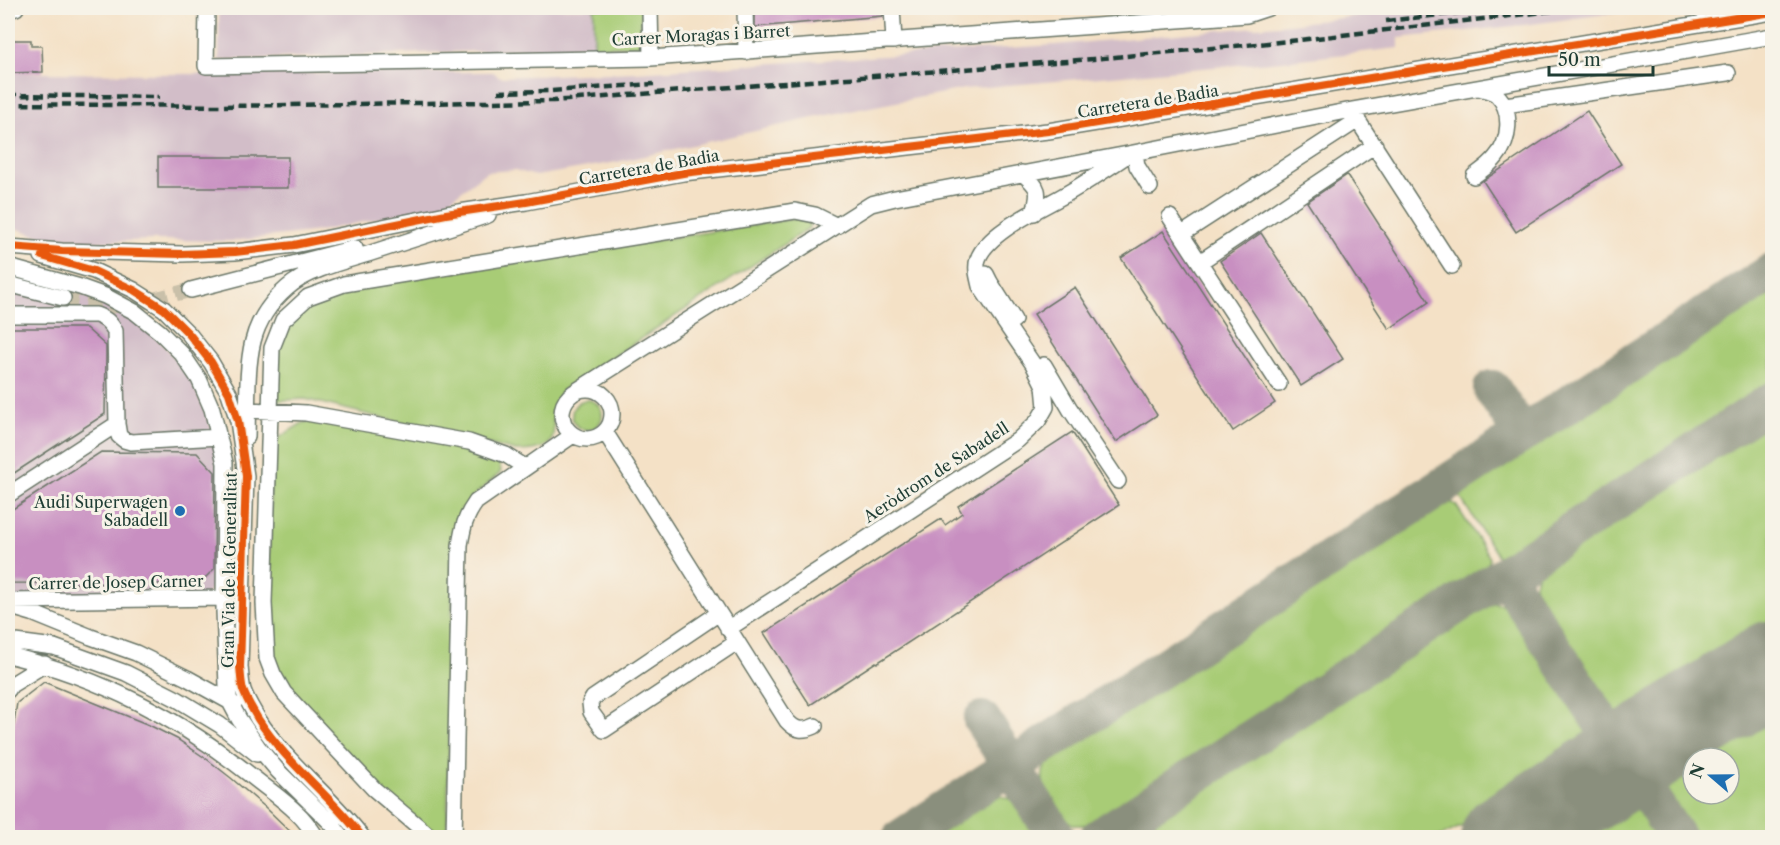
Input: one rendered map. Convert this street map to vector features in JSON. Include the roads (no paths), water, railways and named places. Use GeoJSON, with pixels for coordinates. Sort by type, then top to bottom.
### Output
{"type":"FeatureCollection","features":[{"type":"Feature","properties":{"kind":"street"},"geometry":{"type":"LineString","coordinates":[[8,10],[16,8]]}},
{"type":"Feature","properties":{"kind":"street","name":"Carrer Moragas i Barret"},"geometry":{"type":"LineString","coordinates":[[207,8],[206,66],[651,58],[894,41],[1144,15],[1247,15],[1268,8]]}},
{"type":"Feature","properties":{"kind":"street"},"geometry":{"type":"LineString","coordinates":[[650,8],[651,58]]}},
{"type":"Feature","properties":{"kind":"street"},"geometry":{"type":"LineString","coordinates":[[745,8],[746,52]]}},
{"type":"Feature","properties":{"kind":"street"},"geometry":{"type":"LineString","coordinates":[[892,8],[894,41]]}},
{"type":"Feature","properties":{"kind":"street","name":"Carretera de Badia"},"geometry":{"type":"LineString","coordinates":[[526,202],[683,173],[1048,131],[1773,12]]}},
{"type":"Feature","properties":{"kind":"street"},"geometry":{"type":"LineString","coordinates":[[573,393],[589,389],[596,391],[608,402],[611,409],[609,425],[598,437],[581,439],[567,430],[563,422],[563,405],[573,393],[872,204],[1063,165],[1355,115],[1479,88],[1773,36]]}},
{"type":"Feature","properties":{"kind":"street"},"geometry":{"type":"LineString","coordinates":[[1505,105],[1728,73]]}},
{"type":"Feature","properties":{"kind":"street"},"geometry":{"type":"LineString","coordinates":[[1474,176],[1498,156],[1505,142],[1508,124],[1505,105],[1495,93],[1479,88]]}},
{"type":"Feature","properties":{"kind":"street"},"geometry":{"type":"LineString","coordinates":[[1355,115],[1452,266]]}},
{"type":"Feature","properties":{"kind":"street"},"geometry":{"type":"LineString","coordinates":[[1182,234],[1355,115]]}},
{"type":"Feature","properties":{"kind":"street"},"geometry":{"type":"LineString","coordinates":[[1200,262],[1375,145]]}},
{"type":"Feature","properties":{"kind":"street"},"geometry":{"type":"LineString","coordinates":[[1132,154],[1150,187]]}},
{"type":"Feature","properties":{"kind":"street"},"geometry":{"type":"LineString","coordinates":[[1118,481],[990,282],[982,254],[996,235],[1132,154]]}},
{"type":"Feature","properties":{"kind":"street"},"geometry":{"type":"LineString","coordinates":[[1063,165],[1071,169],[1074,181],[1066,194]]}},
{"type":"Feature","properties":{"kind":"street"},"geometry":{"type":"LineString","coordinates":[[1022,173],[1038,189],[1039,195],[1034,213]]}},
{"type":"Feature","properties":{"kind":"street"},"geometry":{"type":"LineString","coordinates":[[8,247],[126,254],[236,252],[294,245],[446,214],[526,202]]}},
{"type":"Feature","properties":{"kind":"street"},"geometry":{"type":"LineString","coordinates":[[191,290],[526,202]]}},
{"type":"Feature","properties":{"kind":"street"},"geometry":{"type":"LineString","coordinates":[[246,476],[250,363],[253,342],[260,322],[270,306],[288,287],[309,274],[345,261],[526,202]]}},
{"type":"Feature","properties":{"kind":"street"},"geometry":{"type":"LineString","coordinates":[[432,837],[374,789],[284,693],[267,658],[264,603],[272,348],[283,320],[308,297],[344,284],[795,211],[815,215],[837,226]]}},
{"type":"Feature","properties":{"kind":"street"},"geometry":{"type":"LineString","coordinates":[[1170,217],[1279,384]]}},
{"type":"Feature","properties":{"kind":"street","name":"Gran Via de la Generalitat"},"geometry":{"type":"LineString","coordinates":[[8,247],[94,271],[134,290],[164,309],[189,334],[211,362],[229,393],[238,421],[246,476],[240,667],[243,689],[270,738],[363,837]]}},
{"type":"Feature","properties":{"kind":"street","name":"Aeròdrom de Sabadell"},"geometry":{"type":"LineString","coordinates":[[719,613],[593,698],[590,703],[591,712],[604,730],[733,635],[1018,441],[1038,421],[1046,407],[1044,386],[1033,364],[980,286],[977,273],[982,254]]}},
{"type":"Feature","properties":{"kind":"street","name":"Gran Via de la Generalitat"},"geometry":{"type":"LineString","coordinates":[[8,267],[80,287],[105,296],[135,312],[182,354],[198,379],[212,409],[225,463],[225,667],[230,702],[258,747],[342,837]]}},
{"type":"Feature","properties":{"kind":"street"},"geometry":{"type":"LineString","coordinates":[[8,284],[63,298]]}},
{"type":"Feature","properties":{"kind":"street"},"geometry":{"type":"LineString","coordinates":[[8,315],[96,315],[111,324],[115,331],[117,424],[119,436],[124,440],[131,442],[219,438]]}},
{"type":"Feature","properties":{"kind":"street"},"geometry":{"type":"LineString","coordinates":[[603,396],[609,370]]}},
{"type":"Feature","properties":{"kind":"street"},"geometry":{"type":"LineString","coordinates":[[248,410],[306,413],[469,442],[506,455],[525,467]]}},
{"type":"Feature","properties":{"kind":"street"},"geometry":{"type":"LineString","coordinates":[[8,495],[117,424]]}},
{"type":"Feature","properties":{"kind":"street"},"geometry":{"type":"LineString","coordinates":[[604,432],[787,721],[795,729],[800,730],[815,726]]}},
{"type":"Feature","properties":{"kind":"street"},"geometry":{"type":"LineString","coordinates":[[454,837],[462,530],[467,515],[476,502],[573,435]]}},
{"type":"Feature","properties":{"kind":"street","name":"Carrer de Josep Carner"},"geometry":{"type":"LineString","coordinates":[[8,604],[224,598]]}},
{"type":"Feature","properties":{"kind":"street"},"geometry":{"type":"LineString","coordinates":[[8,604],[136,653],[238,705],[268,746],[302,783],[334,804]]}},
{"type":"Feature","properties":{"kind":"street"},"geometry":{"type":"LineString","coordinates":[[8,641],[54,647],[126,673],[177,699],[220,725],[278,771]]}},
{"type":"Feature","properties":{"kind":"street"},"geometry":{"type":"LineString","coordinates":[[8,655],[45,664],[123,694],[186,728],[233,761],[298,813],[317,837]]}},
{"type":"Feature","properties":{"kind":"street"},"geometry":{"type":"LineString","coordinates":[[8,690],[11,685],[45,664]]}},
{"type":"Feature","properties":{"kind":"tunnel"},"geometry":{"type":"LineString","coordinates":[[63,298],[112,306],[135,304],[191,290]]}},
{"type":"Feature","properties":{"kind":"railway"},"geometry":{"type":"LineString","coordinates":[[1386,21],[1502,8]]}},
{"type":"Feature","properties":{"kind":"railway"},"geometry":{"type":"LineString","coordinates":[[8,104],[223,106],[553,101],[1093,59],[1290,41],[1579,8]]}},
{"type":"Feature","properties":{"kind":"railway"},"geometry":{"type":"LineString","coordinates":[[498,92],[654,84]]}},
{"type":"Feature","properties":{"kind":"railway"},"geometry":{"type":"LineString","coordinates":[[8,95],[159,97]]}},
{"type":"Feature","properties":{"kind":"place","name":"Audi Superwagen Sabadell"},"geometry":{"type":"Point","coordinates":[180,511]}}]}
